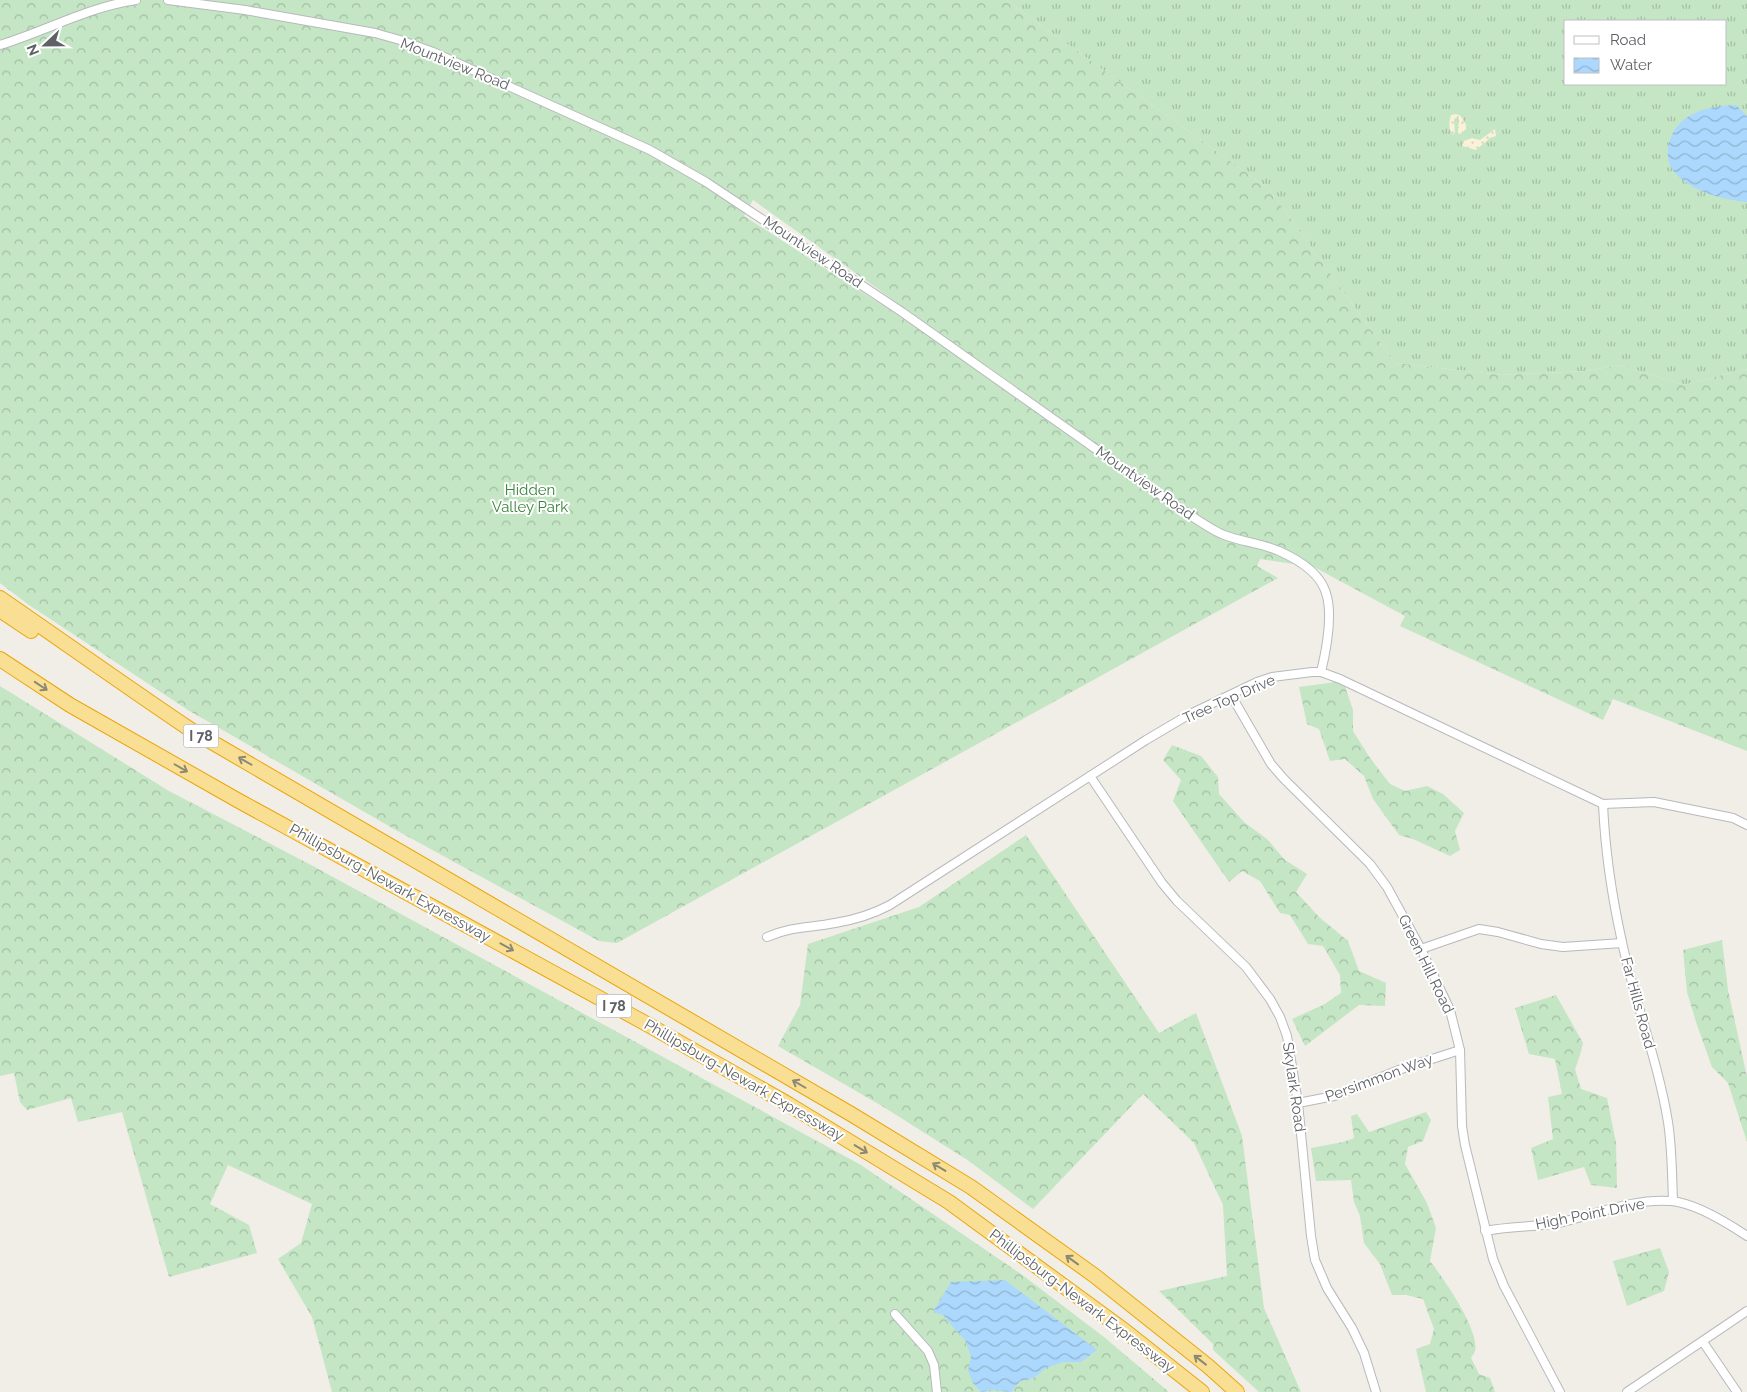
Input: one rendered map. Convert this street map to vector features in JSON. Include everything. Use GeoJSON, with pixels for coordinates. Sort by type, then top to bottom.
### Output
{"type":"FeatureCollection","features":[{"type":"Feature","properties":{"kind":"highway","name":"Phillipsburg-Newark Expressway"},"geometry":{"type":"LineString","coordinates":[[0,598],[118,682],[191,730],[851,1114],[971,1187],[1095,1276],[1208,1366],[1237,1392]]}},
{"type":"Feature","properties":{"kind":"highway","name":"Phillipsburg-Newark Expressway"},"geometry":{"type":"LineString","coordinates":[[0,610],[58,648],[118,682]]}},
{"type":"Feature","properties":{"kind":"highway","name":"Phillipsburg-Newark Expressway"},"geometry":{"type":"LineString","coordinates":[[0,659],[70,706],[239,801],[645,1023],[788,1104],[949,1202],[1124,1331],[1202,1392]]}},
{"type":"Feature","properties":{"kind":"street"},"geometry":{"type":"LineString","coordinates":[[0,45],[94,9],[136,0]]}},
{"type":"Feature","properties":{"kind":"street","name":"Mountview Road"},"geometry":{"type":"LineString","coordinates":[[168,0],[245,10],[375,33],[400,40],[433,52],[560,108],[679,165],[755,213],[902,312],[1211,528],[1232,538],[1278,551],[1311,570],[1324,588],[1328,606],[1324,657],[1320,672]]}},
{"type":"Feature","properties":{"kind":"street","name":"Tree Top Drive"},"geometry":{"type":"LineString","coordinates":[[767,936],[787,929],[846,921],[870,914],[890,905],[1190,714],[1272,677],[1304,672],[1320,672],[1357,686],[1603,804],[1654,802],[1732,818],[1747,825]]}},
{"type":"Feature","properties":{"kind":"street","name":"Green Hill Road"},"geometry":{"type":"LineString","coordinates":[[1230,695],[1271,764],[1370,864],[1387,887],[1421,949],[1450,1010],[1460,1050],[1462,1126],[1465,1145],[1493,1259],[1504,1286],[1560,1392]]}},
{"type":"Feature","properties":{"kind":"street","name":"Skylark Road"},"geometry":{"type":"LineString","coordinates":[[1090,776],[1162,883],[1177,901],[1246,967],[1270,999],[1287,1036],[1298,1103],[1311,1236],[1316,1260],[1327,1288],[1352,1328],[1364,1353],[1376,1392]]}},
{"type":"Feature","properties":{"kind":"street","name":"Far Hills Road"},"geometry":{"type":"LineString","coordinates":[[1603,804],[1605,841],[1622,943],[1656,1070],[1667,1120],[1671,1144],[1673,1201]]}},
{"type":"Feature","properties":{"kind":"street"},"geometry":{"type":"LineString","coordinates":[[1421,949],[1479,929],[1498,932],[1541,944],[1563,947],[1622,943]]}},
{"type":"Feature","properties":{"kind":"street","name":"Persimmon Way"},"geometry":{"type":"LineString","coordinates":[[1298,1103],[1334,1096],[1404,1068],[1460,1050]]}},
{"type":"Feature","properties":{"kind":"street","name":"High Point Drive"},"geometry":{"type":"LineString","coordinates":[[1485,1231],[1555,1223],[1630,1205],[1673,1201],[1701,1210],[1747,1236]]}},
{"type":"Feature","properties":{"kind":"street"},"geometry":{"type":"LineString","coordinates":[[1627,1392],[1747,1312]]}},
{"type":"Feature","properties":{"kind":"street"},"geometry":{"type":"LineString","coordinates":[[895,1314],[928,1351],[934,1365],[937,1392]]}},
{"type":"Feature","properties":{"kind":"street"},"geometry":{"type":"LineString","coordinates":[[1703,1342],[1737,1392]]}},
{"type":"Feature","properties":{"kind":"green space","name":"Hidden Valley Park"},"geometry":{"type":"Polygon","coordinates":[[[0,0],[1006,0],[1269,189],[1395,363],[1502,375],[1587,371],[1620,365],[1684,385],[1747,370],[1747,751],[1613,699],[1603,720],[1400,626],[1405,616],[1314,567],[1260,559],[1257,566],[1278,578],[617,943],[599,941],[394,829],[188,710],[29,605],[0,583],[0,0]],[[753,200],[744,216],[919,329],[920,319],[753,200]]]}},
{"type":"Feature","properties":{"kind":"green space"},"geometry":{"type":"Polygon","coordinates":[[[1006,0],[1747,0],[1747,370],[1684,385],[1620,365],[1587,371],[1502,375],[1395,363],[1269,189],[1006,0]]]}},
{"type":"Feature","properties":{"kind":"green space"},"geometry":{"type":"Polygon","coordinates":[[[1343,681],[1353,710],[1353,731],[1370,758],[1390,784],[1405,791],[1427,786],[1443,794],[1464,813],[1455,831],[1460,850],[1450,856],[1413,839],[1399,835],[1373,799],[1364,776],[1345,759],[1330,761],[1319,729],[1307,724],[1299,687],[1343,681]]]}},
{"type":"Feature","properties":{"kind":"green space"},"geometry":{"type":"Polygon","coordinates":[[[0,686],[169,791],[311,865],[861,1165],[1021,1274],[1104,1337],[1169,1392],[332,1392],[312,1317],[278,1259],[301,1243],[312,1204],[228,1165],[210,1204],[249,1225],[257,1253],[169,1277],[122,1112],[78,1122],[71,1098],[27,1110],[20,1102],[14,1073],[0,1076],[0,686]]]}},
{"type":"Feature","properties":{"kind":"green space"},"geometry":{"type":"Polygon","coordinates":[[[1172,745],[1201,756],[1218,777],[1219,794],[1244,822],[1267,839],[1285,860],[1307,874],[1296,892],[1319,917],[1348,941],[1359,971],[1386,983],[1385,1006],[1359,1005],[1305,1046],[1292,1019],[1323,1005],[1341,993],[1340,975],[1323,946],[1308,944],[1290,915],[1280,913],[1260,881],[1242,871],[1229,882],[1173,801],[1181,780],[1163,760],[1172,745]]]}},
{"type":"Feature","properties":{"kind":"green space"},"geometry":{"type":"Polygon","coordinates":[[[1026,835],[1159,1033],[1196,1013],[1242,1136],[1264,1308],[1301,1392],[1259,1392],[1213,1350],[1213,1344],[1159,1291],[1227,1276],[1223,1205],[1194,1143],[1143,1094],[1033,1209],[969,1161],[882,1106],[778,1046],[800,1005],[808,944],[919,907],[1026,835]]]}},
{"type":"Feature","properties":{"kind":"green space"},"geometry":{"type":"Polygon","coordinates":[[[1722,940],[1728,990],[1747,1077],[1747,1142],[1728,1083],[1712,1067],[1687,992],[1683,950],[1722,940]]]}},
{"type":"Feature","properties":{"kind":"green space"},"geometry":{"type":"Polygon","coordinates":[[[1556,995],[1583,1043],[1575,1069],[1581,1089],[1607,1098],[1616,1143],[1617,1188],[1591,1185],[1584,1167],[1538,1180],[1531,1148],[1553,1139],[1548,1097],[1562,1094],[1555,1059],[1529,1054],[1515,1008],[1556,995]]]}},
{"type":"Feature","properties":{"kind":"green space"},"geometry":{"type":"Polygon","coordinates":[[[1426,1112],[1431,1120],[1423,1141],[1408,1147],[1405,1164],[1427,1203],[1436,1228],[1430,1261],[1459,1304],[1472,1330],[1475,1351],[1471,1358],[1479,1374],[1490,1378],[1495,1392],[1426,1392],[1416,1349],[1430,1344],[1434,1329],[1423,1299],[1406,1295],[1392,1295],[1380,1264],[1364,1243],[1360,1216],[1354,1202],[1351,1180],[1316,1181],[1311,1148],[1354,1138],[1351,1116],[1357,1114],[1369,1132],[1426,1112]]]}},
{"type":"Feature","properties":{"kind":"green space"},"geometry":{"type":"Polygon","coordinates":[[[1660,1248],[1669,1272],[1664,1291],[1627,1306],[1613,1261],[1660,1248]]]}},
{"type":"Feature","properties":{"kind":"sand"},"geometry":{"type":"Polygon","coordinates":[[[1451,115],[1461,116],[1466,129],[1461,134],[1458,133],[1459,122],[1455,118],[1455,132],[1453,135],[1450,128],[1450,120],[1451,115]]]}},
{"type":"Feature","properties":{"kind":"sand"},"geometry":{"type":"Polygon","coordinates":[[[1495,129],[1496,136],[1490,138],[1476,150],[1462,146],[1464,141],[1472,138],[1480,140],[1495,129]]]}},
{"type":"Feature","properties":{"kind":"water"},"geometry":{"type":"Polygon","coordinates":[[[1736,105],[1747,116],[1747,202],[1706,193],[1687,183],[1672,169],[1668,156],[1669,143],[1673,133],[1679,124],[1687,118],[1705,109],[1736,105]]]}},
{"type":"Feature","properties":{"kind":"water"},"geometry":{"type":"Polygon","coordinates":[[[1005,1280],[1097,1350],[1081,1362],[1063,1362],[1046,1368],[1034,1378],[1020,1381],[1011,1392],[992,1390],[981,1392],[973,1383],[968,1371],[971,1356],[965,1340],[943,1315],[933,1312],[951,1282],[1005,1280]]]}}]}
